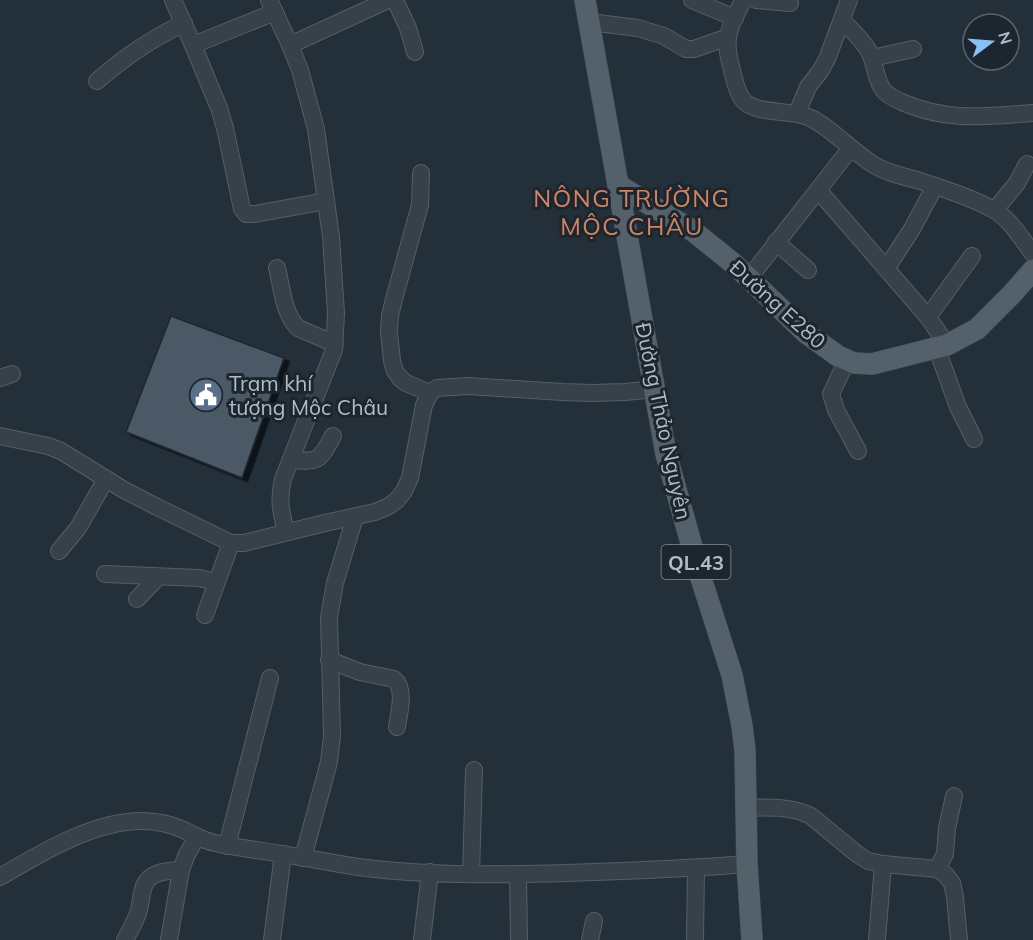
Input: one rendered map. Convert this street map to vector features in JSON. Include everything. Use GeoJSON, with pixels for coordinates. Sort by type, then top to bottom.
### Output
{"type":"FeatureCollection","features":[{"type":"Feature","properties":{"kind":"main road","name":"QL.43"},"geometry":{"type":"LineString","coordinates":[[585,0],[618,185]]}},
{"type":"Feature","properties":{"kind":"main road","name":"Đường E280"},"geometry":{"type":"LineString","coordinates":[[618,185],[693,231],[734,264],[806,333],[837,356],[854,363],[872,364],[942,347],[978,329],[1033,270]]}},
{"type":"Feature","properties":{"kind":"main road","name":"Đường Thảo Nguyên"},"geometry":{"type":"LineString","coordinates":[[618,185],[666,454],[685,525],[732,675],[742,726],[745,750],[747,864],[752,940]]}},
{"type":"Feature","properties":{"kind":"street"},"geometry":{"type":"LineString","coordinates":[[173,0],[219,108],[242,209],[246,214],[255,214],[326,201]]}},
{"type":"Feature","properties":{"kind":"street"},"geometry":{"type":"LineString","coordinates":[[290,45],[388,0]]}},
{"type":"Feature","properties":{"kind":"street"},"geometry":{"type":"LineString","coordinates":[[395,0],[408,28],[415,52]]}},
{"type":"Feature","properties":{"kind":"street"},"geometry":{"type":"LineString","coordinates":[[692,0],[735,18]]}},
{"type":"Feature","properties":{"kind":"street"},"geometry":{"type":"LineString","coordinates":[[743,0],[728,37],[728,55],[736,86],[743,100],[759,109],[797,113],[810,117],[875,166],[963,196],[995,210],[1008,222],[1033,254]]}},
{"type":"Feature","properties":{"kind":"street"},"geometry":{"type":"LineString","coordinates":[[756,0],[790,3]]}},
{"type":"Feature","properties":{"kind":"street"},"geometry":{"type":"LineString","coordinates":[[797,113],[807,87],[827,59],[849,0]]}},
{"type":"Feature","properties":{"kind":"street"},"geometry":{"type":"LineString","coordinates":[[193,45],[272,6],[290,45],[308,97],[316,129],[335,280],[335,344],[279,494],[286,532]]}},
{"type":"Feature","properties":{"kind":"street"},"geometry":{"type":"LineString","coordinates":[[842,20],[867,49],[878,79],[885,92],[893,98],[915,107],[965,117],[1033,112]]}},
{"type":"Feature","properties":{"kind":"street"},"geometry":{"type":"LineString","coordinates":[[589,22],[638,28],[664,36],[686,49],[694,49],[728,37]]}},
{"type":"Feature","properties":{"kind":"street"},"geometry":{"type":"LineString","coordinates":[[97,81],[132,52],[184,23]]}},
{"type":"Feature","properties":{"kind":"street"},"geometry":{"type":"LineString","coordinates":[[872,58],[913,49]]}},
{"type":"Feature","properties":{"kind":"street"},"geometry":{"type":"LineString","coordinates":[[749,278],[850,148]]}},
{"type":"Feature","properties":{"kind":"street"},"geometry":{"type":"LineString","coordinates":[[995,210],[1017,183],[1027,164]]}},
{"type":"Feature","properties":{"kind":"street"},"geometry":{"type":"LineString","coordinates":[[421,173],[420,205],[394,299],[389,332],[395,371],[406,383],[430,393]]}},
{"type":"Feature","properties":{"kind":"street"},"geometry":{"type":"LineString","coordinates":[[886,269],[912,229],[935,186]]}},
{"type":"Feature","properties":{"kind":"street"},"geometry":{"type":"LineString","coordinates":[[818,190],[928,317],[942,347],[958,407],[974,439]]}},
{"type":"Feature","properties":{"kind":"street"},"geometry":{"type":"LineString","coordinates":[[776,242],[808,270]]}},
{"type":"Feature","properties":{"kind":"street"},"geometry":{"type":"LineString","coordinates":[[928,317],[972,256]]}},
{"type":"Feature","properties":{"kind":"street"},"geometry":{"type":"LineString","coordinates":[[277,268],[293,324],[335,344]]}},
{"type":"Feature","properties":{"kind":"street"},"geometry":{"type":"LineString","coordinates":[[847,360],[831,394],[836,410],[858,451]]}},
{"type":"Feature","properties":{"kind":"street"},"geometry":{"type":"LineString","coordinates":[[0,436],[61,450],[106,479],[157,507],[231,543],[244,543],[389,507],[404,491],[410,478],[424,405],[430,393],[437,388],[468,386],[563,392],[625,392],[655,389]]}},
{"type":"Feature","properties":{"kind":"street"},"geometry":{"type":"LineString","coordinates":[[291,460],[310,462],[316,460],[324,453],[333,436]]}},
{"type":"Feature","properties":{"kind":"street"},"geometry":{"type":"LineString","coordinates":[[58,551],[78,528],[106,479]]}},
{"type":"Feature","properties":{"kind":"street"},"geometry":{"type":"LineString","coordinates":[[303,858],[329,762],[332,736],[329,617],[355,517]]}},
{"type":"Feature","properties":{"kind":"street"},"geometry":{"type":"LineString","coordinates":[[205,615],[231,543]]}},
{"type":"Feature","properties":{"kind":"street"},"geometry":{"type":"LineString","coordinates":[[105,574],[216,582]]}},
{"type":"Feature","properties":{"kind":"street"},"geometry":{"type":"LineString","coordinates":[[137,599],[158,577]]}},
{"type":"Feature","properties":{"kind":"street"},"geometry":{"type":"LineString","coordinates":[[329,660],[360,672],[398,682],[401,695],[397,727]]}},
{"type":"Feature","properties":{"kind":"street"},"geometry":{"type":"LineString","coordinates":[[227,846],[270,678]]}},
{"type":"Feature","properties":{"kind":"street"},"geometry":{"type":"LineString","coordinates":[[471,874],[474,770]]}},
{"type":"Feature","properties":{"kind":"street"},"geometry":{"type":"LineString","coordinates":[[937,869],[945,854],[946,828],[954,796]]}},
{"type":"Feature","properties":{"kind":"street"},"geometry":{"type":"LineString","coordinates":[[746,808],[777,808],[803,812],[868,861],[937,869],[952,883],[959,940]]}},
{"type":"Feature","properties":{"kind":"street"},"geometry":{"type":"LineString","coordinates":[[0,877],[67,842],[99,829],[141,821],[185,831],[227,846],[372,869],[518,874],[747,864]]}},
{"type":"Feature","properties":{"kind":"street"},"geometry":{"type":"LineString","coordinates":[[169,940],[181,870],[197,837]]}},
{"type":"Feature","properties":{"kind":"street"},"geometry":{"type":"LineString","coordinates":[[272,940],[283,854]]}},
{"type":"Feature","properties":{"kind":"street"},"geometry":{"type":"LineString","coordinates":[[877,940],[883,864]]}},
{"type":"Feature","properties":{"kind":"street"},"geometry":{"type":"LineString","coordinates":[[695,940],[696,868]]}},
{"type":"Feature","properties":{"kind":"street"},"geometry":{"type":"LineString","coordinates":[[125,940],[135,921],[148,878],[164,871],[181,870]]}},
{"type":"Feature","properties":{"kind":"street"},"geometry":{"type":"LineString","coordinates":[[422,940],[430,872]]}},
{"type":"Feature","properties":{"kind":"street"},"geometry":{"type":"LineString","coordinates":[[518,874],[519,940]]}},
{"type":"Feature","properties":{"kind":"street"},"geometry":{"type":"LineString","coordinates":[[590,940],[594,921]]}},
{"type":"Feature","properties":{"kind":"building","name":"Trạm khí tượng Mộc Châu"},"geometry":{"type":"Polygon","coordinates":[[[171,316],[284,358],[242,478],[126,432],[171,316]]]}},
{"type":"Feature","properties":{"kind":"place","name":"Trạm khí tượng Mộc Châu"},"geometry":{"type":"Point","coordinates":[206,395]}},
{"type":"Feature","properties":{"kind":"district","name":"NÔNG TRƯỜNG MỘC CHÂU"},"geometry":{"type":"Point","coordinates":[632,212]}}]}
